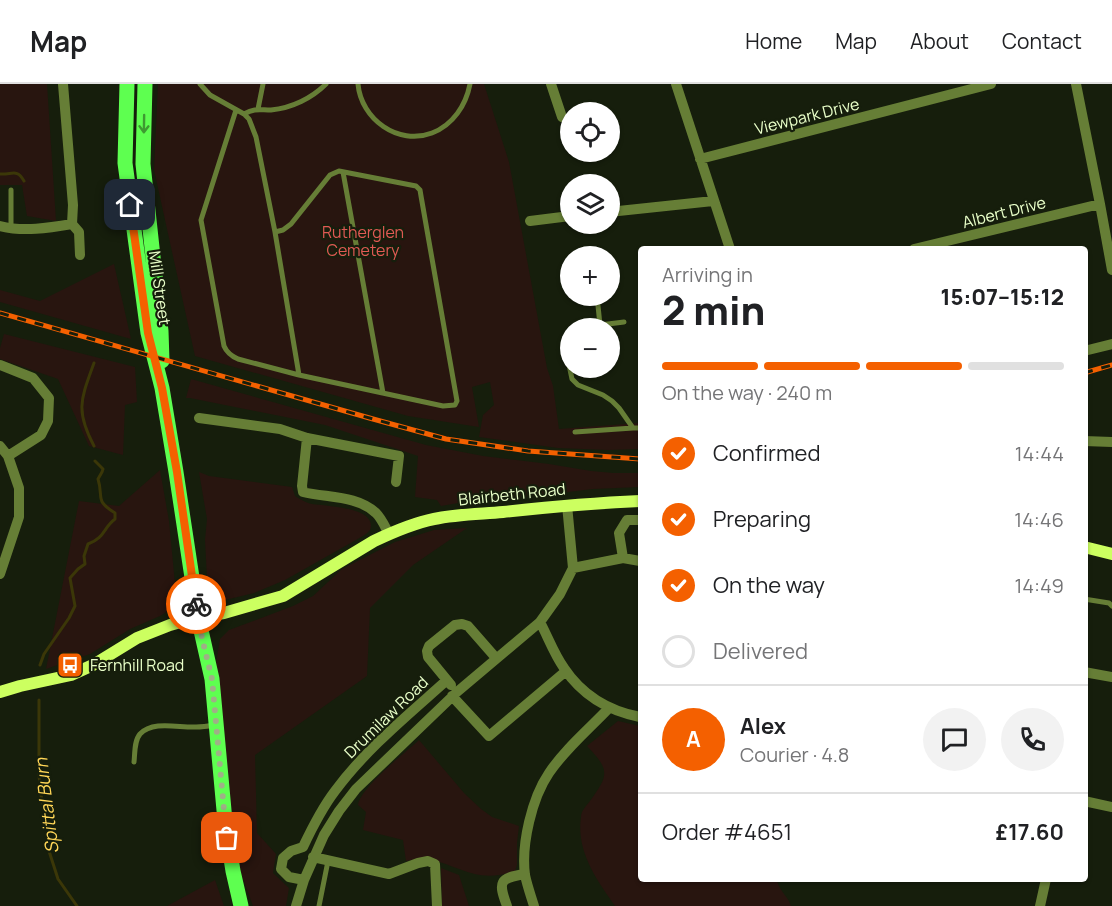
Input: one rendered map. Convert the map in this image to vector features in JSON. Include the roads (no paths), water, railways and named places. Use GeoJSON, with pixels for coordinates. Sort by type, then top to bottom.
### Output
{"type":"FeatureCollection","features":[{"type":"Feature","properties":{"kind":"main road","name":"Mill Street"},"geometry":{"type":"LineString","coordinates":[[127,84],[124,163],[148,333],[162,388],[177,472],[198,617]]}},
{"type":"Feature","properties":{"kind":"main road","name":"Mill Street"},"geometry":{"type":"LineString","coordinates":[[145,84],[143,164],[160,331],[162,388]]}},
{"type":"Feature","properties":{"kind":"main road","name":"Blairbeth Road"},"geometry":{"type":"LineString","coordinates":[[0,692],[71,675],[93,665],[137,638],[170,625],[224,613],[283,596],[374,541],[433,519],[472,513],[638,501]]}},
{"type":"Feature","properties":{"kind":"main road"},"geometry":{"type":"LineString","coordinates":[[1088,548],[1112,554]]}},
{"type":"Feature","properties":{"kind":"main road"},"geometry":{"type":"LineString","coordinates":[[198,617],[212,679],[225,821],[232,871],[241,906]]}},
{"type":"Feature","properties":{"kind":"street"},"geometry":{"type":"LineString","coordinates":[[63,84],[73,205],[72,224],[79,232],[80,255]]}},
{"type":"Feature","properties":{"kind":"street"},"geometry":{"type":"LineString","coordinates":[[551,84],[560,111]]}},
{"type":"Feature","properties":{"kind":"street"},"geometry":{"type":"LineString","coordinates":[[676,84],[729,246]]}},
{"type":"Feature","properties":{"kind":"street","name":"Viewpark Drive"},"geometry":{"type":"LineString","coordinates":[[700,159],[992,84]]}},
{"type":"Feature","properties":{"kind":"street"},"geometry":{"type":"LineString","coordinates":[[1076,84],[1111,263]]}},
{"type":"Feature","properties":{"kind":"street"},"geometry":{"type":"LineString","coordinates":[[620,211],[713,201]]}},
{"type":"Feature","properties":{"kind":"street","name":"Albert Drive"},"geometry":{"type":"LineString","coordinates":[[926,246],[1100,204]]}},
{"type":"Feature","properties":{"kind":"street"},"geometry":{"type":"LineString","coordinates":[[530,221],[560,217]]}},
{"type":"Feature","properties":{"kind":"street"},"geometry":{"type":"LineString","coordinates":[[5,228],[48,228],[72,224]]}},
{"type":"Feature","properties":{"kind":"street"},"geometry":{"type":"LineString","coordinates":[[1088,350],[1112,344]]}},
{"type":"Feature","properties":{"kind":"street"},"geometry":{"type":"LineString","coordinates":[[0,365],[33,378],[49,398],[48,421],[41,435],[8,456]]}},
{"type":"Feature","properties":{"kind":"street"},"geometry":{"type":"LineString","coordinates":[[199,418],[280,429],[308,438],[399,456],[396,482]]}},
{"type":"Feature","properties":{"kind":"street"},"geometry":{"type":"LineString","coordinates":[[308,438],[303,492],[351,499],[370,509],[381,520],[389,534]]}},
{"type":"Feature","properties":{"kind":"street"},"geometry":{"type":"LineString","coordinates":[[1088,441],[1112,442]]}},
{"type":"Feature","properties":{"kind":"street"},"geometry":{"type":"LineString","coordinates":[[0,446],[8,456],[19,488],[19,517],[3,552],[0,574]]}},
{"type":"Feature","properties":{"kind":"street"},"geometry":{"type":"LineString","coordinates":[[567,505],[573,568],[623,558],[638,561]]}},
{"type":"Feature","properties":{"kind":"street"},"geometry":{"type":"LineString","coordinates":[[623,558],[620,533],[627,520],[638,520]]}},
{"type":"Feature","properties":{"kind":"street","name":"Drumilaw Road"},"geometry":{"type":"LineString","coordinates":[[296,906],[313,857],[334,819],[356,789],[455,694],[540,622],[560,594],[573,568]]}},
{"type":"Feature","properties":{"kind":"street"},"geometry":{"type":"LineString","coordinates":[[540,622],[566,670],[588,695],[609,708],[638,716]]}},
{"type":"Feature","properties":{"kind":"street","name":"Drumilaw Road"},"geometry":{"type":"LineString","coordinates":[[455,694],[428,657],[429,646],[455,625],[462,624],[468,626],[496,658]]}},
{"type":"Feature","properties":{"kind":"street"},"geometry":{"type":"LineString","coordinates":[[455,694],[489,736],[566,670]]}},
{"type":"Feature","properties":{"kind":"street"},"geometry":{"type":"LineString","coordinates":[[1088,673],[1112,677]]}},
{"type":"Feature","properties":{"kind":"street","name":"Drumilaw Road"},"geometry":{"type":"LineString","coordinates":[[304,880],[289,877],[281,869],[283,858],[291,851],[303,847],[335,791],[366,753],[447,680]]}},
{"type":"Feature","properties":{"kind":"street"},"geometry":{"type":"LineString","coordinates":[[534,906],[525,874],[530,819],[537,796],[549,773],[562,756],[609,708]]}},
{"type":"Feature","properties":{"kind":"street"},"geometry":{"type":"LineString","coordinates":[[1088,802],[1112,807]]}},
{"type":"Feature","properties":{"kind":"street"},"geometry":{"type":"LineString","coordinates":[[313,857],[389,874],[428,861],[435,864],[437,906]]}},
{"type":"Feature","properties":{"kind":"street"},"geometry":{"type":"LineString","coordinates":[[507,906],[501,889],[503,883],[506,878],[525,874]]}},
{"type":"Feature","properties":{"kind":"street"},"geometry":{"type":"LineString","coordinates":[[1040,906],[1045,882]]}},
{"type":"Feature","properties":{"kind":"lane"},"geometry":{"type":"LineString","coordinates":[[201,84],[210,95],[244,114],[249,119],[256,138],[299,375]]}},
{"type":"Feature","properties":{"kind":"lane"},"geometry":{"type":"LineString","coordinates":[[258,109],[263,84]]}},
{"type":"Feature","properties":{"kind":"lane"},"geometry":{"type":"LineString","coordinates":[[244,114],[252,110],[272,110],[296,103],[314,95],[326,84]]}},
{"type":"Feature","properties":{"kind":"lane"},"geometry":{"type":"LineString","coordinates":[[358,84],[362,101],[373,119],[392,131],[411,136],[432,133],[450,122],[464,105],[470,84]]}},
{"type":"Feature","properties":{"kind":"lane"},"geometry":{"type":"LineString","coordinates":[[236,110],[201,220],[227,352],[238,359],[299,375],[443,406],[455,405],[457,401],[420,190],[416,186],[334,172],[291,224],[283,230],[274,232]]}},
{"type":"Feature","properties":{"kind":"lane"},"geometry":{"type":"LineString","coordinates":[[343,172],[383,393]]}},
{"type":"Feature","properties":{"kind":"lane"},"geometry":{"type":"LineString","coordinates":[[5,228],[11,190]]}},
{"type":"Feature","properties":{"kind":"lane"},"geometry":{"type":"LineString","coordinates":[[620,322],[624,322]]}},
{"type":"Feature","properties":{"kind":"lane"},"geometry":{"type":"LineString","coordinates":[[572,378],[578,385],[612,401],[633,428]]}},
{"type":"Feature","properties":{"kind":"lane"},"geometry":{"type":"LineString","coordinates":[[575,432],[638,428]]}},
{"type":"Feature","properties":{"kind":"lane"},"geometry":{"type":"LineString","coordinates":[[1088,600],[1109,603],[1112,606]]}},
{"type":"Feature","properties":{"kind":"lane"},"geometry":{"type":"LineString","coordinates":[[134,762],[136,741],[140,734],[155,726],[217,725]]}},
{"type":"Feature","properties":{"kind":"lane"},"geometry":{"type":"LineString","coordinates":[[319,906],[328,860]]}},
{"type":"Feature","properties":{"kind":"waterway","name":"Spittal Burn"},"geometry":{"type":"LineString","coordinates":[[0,174],[16,173],[24,181]]}},
{"type":"Feature","properties":{"kind":"waterway","name":"Spittal Burn"},"geometry":{"type":"LineString","coordinates":[[94,363],[83,396],[82,413],[94,446]]}},
{"type":"Feature","properties":{"kind":"waterway","name":"Spittal Burn"},"geometry":{"type":"LineString","coordinates":[[40,665],[44,654],[75,606],[70,578],[85,564],[84,556],[88,544],[98,539],[115,519],[115,513],[102,502],[98,479],[103,469],[95,461]]}},
{"type":"Feature","properties":{"kind":"waterway","name":"Spittal Burn"},"geometry":{"type":"LineString","coordinates":[[39,700],[39,775],[49,851],[58,879],[77,906]]}},
{"type":"Feature","properties":{"kind":"railway"},"geometry":{"type":"LineString","coordinates":[[0,313],[446,439],[528,451],[638,459]]}},
{"type":"Feature","properties":{"kind":"railway"},"geometry":{"type":"LineString","coordinates":[[1088,372],[1112,365]]}},
{"type":"Feature","properties":{"kind":"place","name":"Fernhill Road"},"geometry":{"type":"Point","coordinates":[70,665]}},
{"type":"Feature","properties":{"kind":"park label","name":"Rutherglen Cemetery"},"geometry":{"type":"Point","coordinates":[363,241]}}]}
